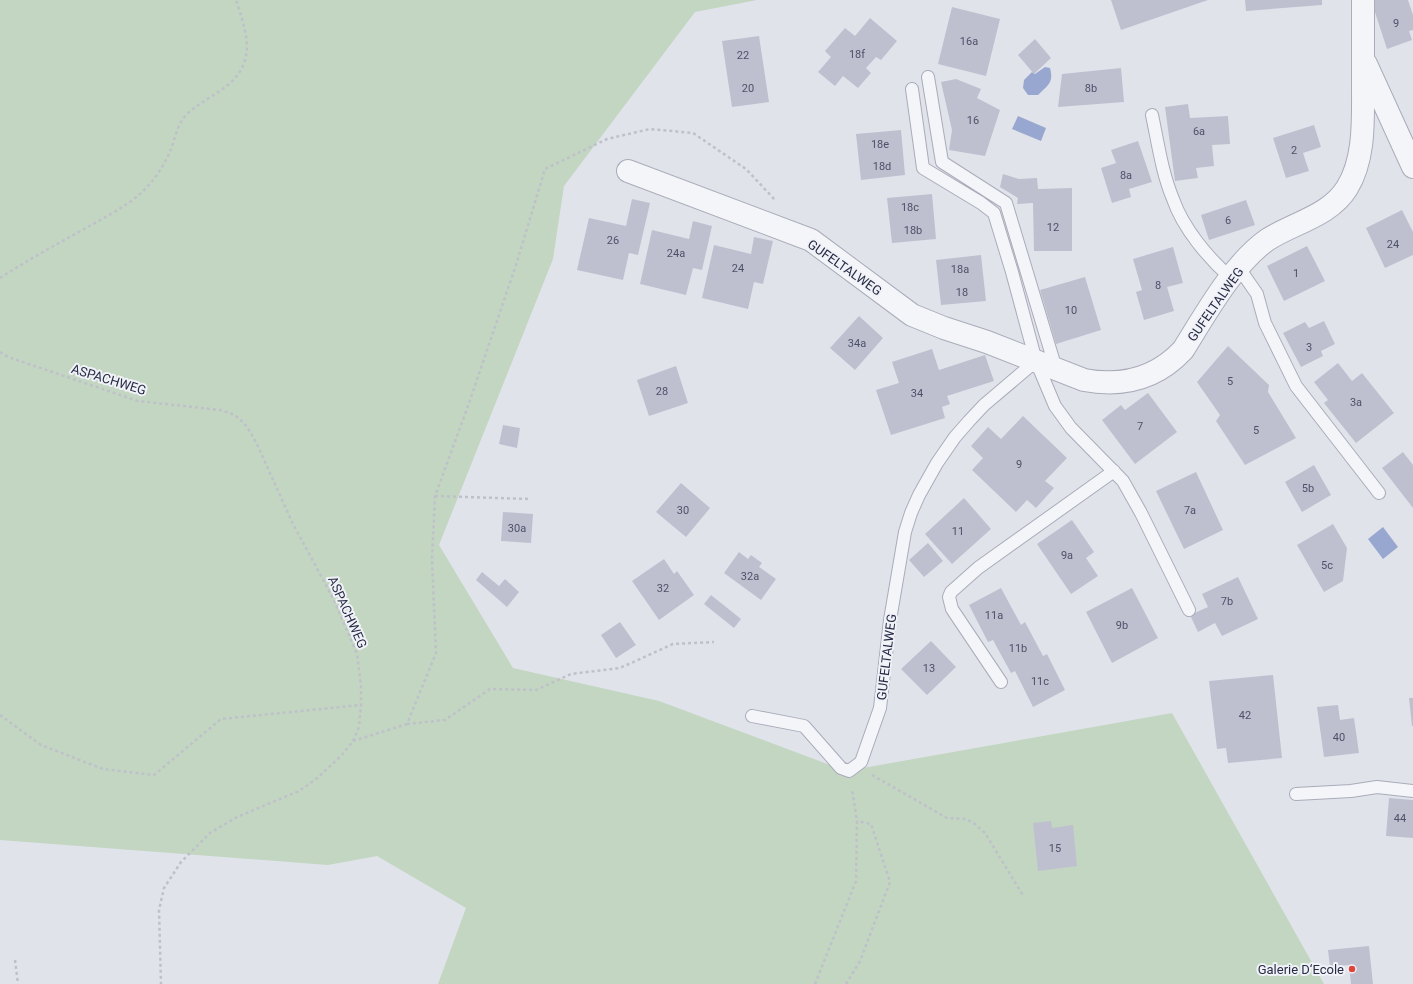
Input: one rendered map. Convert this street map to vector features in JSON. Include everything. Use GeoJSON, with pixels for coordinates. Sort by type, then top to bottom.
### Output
{"type":"FeatureCollection","features":[{"type":"Feature","properties":{"kind":"street"},"geometry":{"type":"LineString","coordinates":[[1348,0],[1363,58],[1413,167]]}},
{"type":"Feature","properties":{"kind":"street"},"geometry":{"type":"LineString","coordinates":[[1363,0],[1363,58]]}},
{"type":"Feature","properties":{"kind":"street","name":"GUFELTALWEG"},"geometry":{"type":"LineString","coordinates":[[628,172],[811,240],[912,315],[944,328],[987,342],[1084,380],[1098,382],[1133,380],[1155,372],[1167,365],[1183,350],[1235,273],[1252,253],[1267,240],[1324,210],[1338,200],[1347,188],[1358,160],[1361,142],[1363,58]]}},
{"type":"Feature","properties":{"kind":"lane"},"geometry":{"type":"LineString","coordinates":[[928,77],[942,162],[1006,203],[1056,369]]}},
{"type":"Feature","properties":{"kind":"lane"},"geometry":{"type":"LineString","coordinates":[[912,89],[923,168],[989,208],[994,213],[997,218],[1036,361],[1055,406],[1071,428],[1123,481],[1142,513],[1189,610]]}},
{"type":"Feature","properties":{"kind":"lane"},"geometry":{"type":"LineString","coordinates":[[1152,115],[1166,177],[1173,199],[1181,216],[1204,251],[1217,265],[1235,273],[1257,294],[1265,323],[1296,386],[1379,493]]}},
{"type":"Feature","properties":{"kind":"lane","name":"GUFELTALWEG"},"geometry":{"type":"LineString","coordinates":[[849,772],[861,762],[880,708],[890,620],[906,532],[911,513],[919,495],[937,463],[955,437],[984,405],[1036,361]]}},
{"type":"Feature","properties":{"kind":"lane"},"geometry":{"type":"LineString","coordinates":[[1001,682],[952,609],[949,597],[951,592],[978,568],[1114,471]]}},
{"type":"Feature","properties":{"kind":"lane"},"geometry":{"type":"LineString","coordinates":[[752,716],[804,726],[842,768],[849,772]]}},
{"type":"Feature","properties":{"kind":"lane"},"geometry":{"type":"LineString","coordinates":[[1296,794],[1352,791],[1377,787],[1413,791]]}},
{"type":"Feature","properties":{"kind":"path"},"geometry":{"type":"LineString","coordinates":[[0,278],[130,202],[152,182],[170,151],[176,130],[187,115],[230,84],[240,72],[245,62],[247,54],[246,39],[243,19],[236,0]]}},
{"type":"Feature","properties":{"kind":"path"},"geometry":{"type":"LineString","coordinates":[[407,724],[436,653],[432,560],[435,496],[471,399],[516,265],[545,169],[607,139],[650,129],[694,133],[746,169],[776,202]]}},
{"type":"Feature","properties":{"kind":"path","name":"ASPACHWEG"},"geometry":{"type":"LineString","coordinates":[[0,352],[8,357],[138,401],[220,410],[230,412],[239,418],[247,427],[256,442],[292,522],[334,600],[357,654],[361,685],[359,727],[353,741],[341,756],[315,780],[299,790],[237,817],[210,833],[181,862],[164,888],[159,910],[161,984]]}},
{"type":"Feature","properties":{"kind":"path"},"geometry":{"type":"LineString","coordinates":[[435,496],[529,499]]}},
{"type":"Feature","properties":{"kind":"path"},"geometry":{"type":"LineString","coordinates":[[353,741],[407,724],[445,720],[490,689],[536,690],[571,674],[620,668],[673,644],[714,642]]}},
{"type":"Feature","properties":{"kind":"path"},"geometry":{"type":"LineString","coordinates":[[0,715],[41,745],[103,769],[154,775],[221,719],[361,705]]}},
{"type":"Feature","properties":{"kind":"path"},"geometry":{"type":"LineString","coordinates":[[815,984],[856,881],[856,821],[849,772],[867,773],[947,818],[966,819],[975,824],[985,833],[1024,897]]}},
{"type":"Feature","properties":{"kind":"path"},"geometry":{"type":"LineString","coordinates":[[846,984],[860,961],[890,882],[871,824],[856,821]]}},
{"type":"Feature","properties":{"kind":"path"},"geometry":{"type":"LineString","coordinates":[[15,960],[18,984]]}},
{"type":"Feature","properties":{"kind":"green space"},"geometry":{"type":"Polygon","coordinates":[[[0,0],[757,0],[695,12],[564,186],[553,259],[439,545],[513,668],[659,701],[846,771],[1172,713],[1324,984],[438,984],[466,908],[377,856],[328,865],[0,840],[0,0]]]}},
{"type":"Feature","properties":{"kind":"water"},"geometry":{"type":"Polygon","coordinates":[[[1045,67],[1050,68],[1051,80],[1038,95],[1028,95],[1023,88],[1024,80],[1032,72],[1035,74],[1045,67]]]}},
{"type":"Feature","properties":{"kind":"water"},"geometry":{"type":"Polygon","coordinates":[[[1018,116],[1046,128],[1041,141],[1012,129],[1018,116]]]}},
{"type":"Feature","properties":{"kind":"water"},"geometry":{"type":"Polygon","coordinates":[[[1383,527],[1398,547],[1383,559],[1368,539],[1383,527]]]}},
{"type":"Feature","properties":{"kind":"building"},"geometry":{"type":"Polygon","coordinates":[[[1111,0],[1208,0],[1121,30],[1111,0]]]}},
{"type":"Feature","properties":{"kind":"building"},"geometry":{"type":"Polygon","coordinates":[[[1245,0],[1322,0],[1322,5],[1246,11],[1245,0]]]}},
{"type":"Feature","properties":{"kind":"building"},"geometry":{"type":"Polygon","coordinates":[[[1371,0],[1408,0],[1413,15],[1413,30],[1409,31],[1412,40],[1387,49],[1371,0]]]}},
{"type":"Feature","properties":{"kind":"building"},"geometry":{"type":"Polygon","coordinates":[[[952,7],[1000,19],[986,76],[938,64],[952,7]]]}},
{"type":"Feature","properties":{"kind":"building"},"geometry":{"type":"Polygon","coordinates":[[[870,18],[897,41],[881,60],[876,57],[866,68],[871,73],[858,88],[843,76],[835,86],[818,72],[831,57],[825,51],[845,28],[855,36],[870,18]]]}},
{"type":"Feature","properties":{"kind":"building"},"geometry":{"type":"Polygon","coordinates":[[[759,36],[769,102],[732,107],[722,41],[759,36]]]}},
{"type":"Feature","properties":{"kind":"building"},"geometry":{"type":"Polygon","coordinates":[[[1035,39],[1051,58],[1034,74],[1018,55],[1035,39]]]}},
{"type":"Feature","properties":{"kind":"building"},"geometry":{"type":"Polygon","coordinates":[[[1121,68],[1124,102],[1058,107],[1062,74],[1121,68]]]}},
{"type":"Feature","properties":{"kind":"building"},"geometry":{"type":"Polygon","coordinates":[[[956,79],[981,89],[977,98],[1000,110],[985,156],[949,150],[952,130],[941,82],[956,79]]]}},
{"type":"Feature","properties":{"kind":"building"},"geometry":{"type":"Polygon","coordinates":[[[1188,104],[1190,118],[1228,116],[1230,144],[1212,145],[1214,166],[1196,168],[1198,178],[1175,181],[1165,107],[1188,104]]]}},
{"type":"Feature","properties":{"kind":"building"},"geometry":{"type":"Polygon","coordinates":[[[1314,125],[1321,147],[1303,153],[1309,171],[1286,178],[1273,138],[1314,125]]]}},
{"type":"Feature","properties":{"kind":"building"},"geometry":{"type":"Polygon","coordinates":[[[901,130],[905,175],[861,180],[856,134],[901,130]]]}},
{"type":"Feature","properties":{"kind":"building"},"geometry":{"type":"Polygon","coordinates":[[[1138,141],[1152,182],[1129,189],[1131,197],[1112,203],[1101,168],[1116,163],[1111,150],[1138,141]]]}},
{"type":"Feature","properties":{"kind":"building"},"geometry":{"type":"Polygon","coordinates":[[[1003,174],[1019,179],[1037,178],[1038,189],[1072,188],[1072,251],[1034,251],[1033,203],[1017,204],[1018,198],[1000,187],[1003,174]]]}},
{"type":"Feature","properties":{"kind":"building"},"geometry":{"type":"Polygon","coordinates":[[[932,194],[936,239],[892,243],[887,198],[932,194]]]}},
{"type":"Feature","properties":{"kind":"building"},"geometry":{"type":"Polygon","coordinates":[[[632,199],[650,203],[638,255],[629,253],[623,280],[577,270],[589,218],[626,226],[632,199]]]}},
{"type":"Feature","properties":{"kind":"building"},"geometry":{"type":"Polygon","coordinates":[[[1246,200],[1255,225],[1209,240],[1201,215],[1246,200]]]}},
{"type":"Feature","properties":{"kind":"building"},"geometry":{"type":"Polygon","coordinates":[[[1402,210],[1413,232],[1413,255],[1385,268],[1366,228],[1402,210]]]}},
{"type":"Feature","properties":{"kind":"building"},"geometry":{"type":"Polygon","coordinates":[[[693,221],[712,226],[702,270],[693,268],[686,295],[640,284],[652,230],[689,239],[693,221]]]}},
{"type":"Feature","properties":{"kind":"building"},"geometry":{"type":"Polygon","coordinates":[[[754,237],[773,241],[763,284],[754,282],[748,309],[702,298],[714,245],[751,254],[754,237]]]}},
{"type":"Feature","properties":{"kind":"building"},"geometry":{"type":"Polygon","coordinates":[[[1307,246],[1325,281],[1284,301],[1267,266],[1307,246]]]}},
{"type":"Feature","properties":{"kind":"building"},"geometry":{"type":"Polygon","coordinates":[[[1173,247],[1183,283],[1167,287],[1174,311],[1144,320],[1136,292],[1142,290],[1133,259],[1173,247]]]}},
{"type":"Feature","properties":{"kind":"building"},"geometry":{"type":"Polygon","coordinates":[[[981,255],[986,301],[941,305],[936,260],[981,255]]]}},
{"type":"Feature","properties":{"kind":"building"},"geometry":{"type":"Polygon","coordinates":[[[1085,277],[1101,330],[1056,344],[1040,290],[1085,277]]]}},
{"type":"Feature","properties":{"kind":"building"},"geometry":{"type":"Polygon","coordinates":[[[859,316],[883,338],[855,370],[830,348],[859,316]]]}},
{"type":"Feature","properties":{"kind":"building"},"geometry":{"type":"Polygon","coordinates":[[[1324,321],[1335,344],[1321,351],[1323,356],[1301,367],[1283,333],[1305,322],[1309,328],[1324,321]]]}},
{"type":"Feature","properties":{"kind":"building"},"geometry":{"type":"Polygon","coordinates":[[[1228,346],[1269,385],[1268,392],[1296,438],[1245,465],[1216,421],[1220,415],[1197,382],[1228,346]]]}},
{"type":"Feature","properties":{"kind":"building"},"geometry":{"type":"Polygon","coordinates":[[[932,349],[939,370],[985,355],[994,381],[947,396],[950,404],[942,407],[945,418],[891,435],[876,390],[899,383],[892,362],[932,349]]]}},
{"type":"Feature","properties":{"kind":"building"},"geometry":{"type":"Polygon","coordinates":[[[1338,363],[1352,381],[1362,373],[1394,413],[1356,443],[1324,403],[1328,400],[1314,382],[1338,363]]]}},
{"type":"Feature","properties":{"kind":"building"},"geometry":{"type":"Polygon","coordinates":[[[676,366],[688,403],[649,416],[637,380],[676,366]]]}},
{"type":"Feature","properties":{"kind":"building"},"geometry":{"type":"Polygon","coordinates":[[[1148,393],[1177,432],[1135,464],[1102,420],[1121,405],[1125,410],[1148,393]]]}},
{"type":"Feature","properties":{"kind":"building"},"geometry":{"type":"Polygon","coordinates":[[[1023,416],[1067,458],[1045,481],[1054,488],[1036,508],[1027,500],[1016,512],[972,470],[983,458],[971,446],[988,427],[1001,439],[1023,416]]]}},
{"type":"Feature","properties":{"kind":"building"},"geometry":{"type":"Polygon","coordinates":[[[503,425],[520,428],[517,448],[499,444],[503,425]]]}},
{"type":"Feature","properties":{"kind":"building"},"geometry":{"type":"Polygon","coordinates":[[[1403,452],[1413,465],[1413,508],[1382,468],[1403,452]]]}},
{"type":"Feature","properties":{"kind":"building"},"geometry":{"type":"Polygon","coordinates":[[[1314,465],[1331,495],[1302,512],[1285,482],[1314,465]]]}},
{"type":"Feature","properties":{"kind":"building"},"geometry":{"type":"Polygon","coordinates":[[[1196,472],[1223,530],[1184,549],[1156,491],[1196,472]]]}},
{"type":"Feature","properties":{"kind":"building"},"geometry":{"type":"Polygon","coordinates":[[[681,483],[710,508],[686,537],[656,512],[681,483]]]}},
{"type":"Feature","properties":{"kind":"building"},"geometry":{"type":"Polygon","coordinates":[[[964,498],[991,529],[952,564],[925,534],[964,498]]]}},
{"type":"Feature","properties":{"kind":"building"},"geometry":{"type":"Polygon","coordinates":[[[503,512],[533,514],[531,543],[501,541],[503,512]]]}},
{"type":"Feature","properties":{"kind":"building"},"geometry":{"type":"Polygon","coordinates":[[[1072,520],[1094,552],[1086,558],[1098,576],[1071,594],[1037,544],[1072,520]]]}},
{"type":"Feature","properties":{"kind":"building"},"geometry":{"type":"Polygon","coordinates":[[[1333,524],[1347,548],[1343,581],[1324,592],[1297,545],[1333,524]]]}},
{"type":"Feature","properties":{"kind":"building"},"geometry":{"type":"Polygon","coordinates":[[[928,543],[943,561],[924,577],[909,560],[928,543]]]}},
{"type":"Feature","properties":{"kind":"building"},"geometry":{"type":"Polygon","coordinates":[[[739,552],[748,559],[751,555],[762,563],[759,567],[776,579],[761,600],[724,573],[739,552]]]}},
{"type":"Feature","properties":{"kind":"building"},"geometry":{"type":"Polygon","coordinates":[[[664,559],[674,574],[677,571],[694,595],[659,620],[632,581],[664,559]]]}},
{"type":"Feature","properties":{"kind":"building"},"geometry":{"type":"Polygon","coordinates":[[[482,572],[499,586],[505,579],[519,592],[507,607],[476,580],[482,572]]]}},
{"type":"Feature","properties":{"kind":"building"},"geometry":{"type":"Polygon","coordinates":[[[1238,577],[1258,619],[1222,636],[1215,623],[1198,632],[1190,615],[1208,607],[1202,594],[1238,577]]]}},
{"type":"Feature","properties":{"kind":"building"},"geometry":{"type":"Polygon","coordinates":[[[1001,588],[1021,625],[1025,622],[1043,656],[1047,654],[1065,690],[1033,707],[1015,671],[1011,673],[993,640],[988,642],[969,605],[1001,588]]]}},
{"type":"Feature","properties":{"kind":"building"},"geometry":{"type":"Polygon","coordinates":[[[1132,588],[1158,638],[1112,663],[1086,612],[1132,588]]]}},
{"type":"Feature","properties":{"kind":"building"},"geometry":{"type":"Polygon","coordinates":[[[711,595],[741,619],[734,628],[704,604],[711,595]]]}},
{"type":"Feature","properties":{"kind":"building"},"geometry":{"type":"Polygon","coordinates":[[[620,622],[636,645],[616,658],[601,635],[620,622]]]}},
{"type":"Feature","properties":{"kind":"building"},"geometry":{"type":"Polygon","coordinates":[[[931,641],[956,667],[927,695],[901,669],[931,641]]]}},
{"type":"Feature","properties":{"kind":"building"},"geometry":{"type":"Polygon","coordinates":[[[1273,675],[1282,758],[1228,763],[1226,748],[1217,749],[1209,681],[1273,675]]]}},
{"type":"Feature","properties":{"kind":"building"},"geometry":{"type":"Polygon","coordinates":[[[1409,698],[1413,698],[1413,726],[1412,726],[1409,698]]]}},
{"type":"Feature","properties":{"kind":"building"},"geometry":{"type":"Polygon","coordinates":[[[1338,705],[1340,720],[1354,718],[1359,753],[1324,757],[1317,707],[1338,705]]]}},
{"type":"Feature","properties":{"kind":"building"},"geometry":{"type":"Polygon","coordinates":[[[1389,798],[1413,800],[1413,838],[1386,836],[1389,798]]]}},
{"type":"Feature","properties":{"kind":"building"},"geometry":{"type":"Polygon","coordinates":[[[1051,821],[1052,828],[1073,825],[1077,866],[1038,871],[1033,823],[1051,821]]]}},
{"type":"Feature","properties":{"kind":"building"},"geometry":{"type":"Polygon","coordinates":[[[1369,946],[1373,984],[1351,984],[1349,965],[1330,967],[1328,950],[1369,946]]]}},
{"type":"Feature","properties":{"kind":"place","name":"Galerie D‘Ecole"},"geometry":{"type":"Point","coordinates":[1352,969]}}]}
